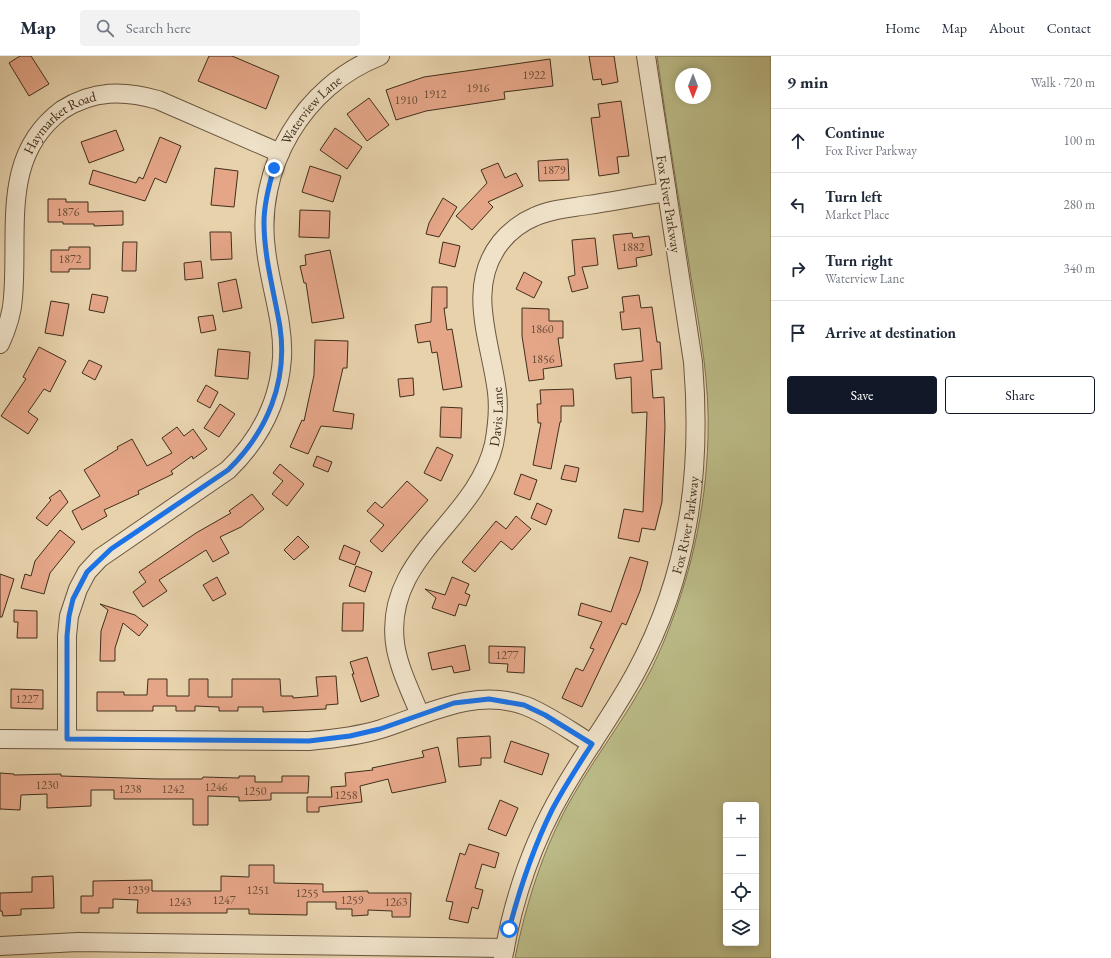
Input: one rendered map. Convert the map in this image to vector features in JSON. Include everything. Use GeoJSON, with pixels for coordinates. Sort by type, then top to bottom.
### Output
{"type":"FeatureCollection","features":[{"type":"Feature","properties":{"kind":"street","name":"Waterview Lane"},"geometry":{"type":"LineString","coordinates":[[67,739],[67,636],[69,616],[73,599],[87,572],[111,549],[228,470],[243,455],[258,436],[274,401],[280,378],[282,356],[280,328],[265,248],[264,222],[268,188],[280,153],[292,129],[319,97],[351,70],[380,56]]}},
{"type":"Feature","properties":{"kind":"street","name":"Fox River Parkway"},"geometry":{"type":"LineString","coordinates":[[504,953],[520,889],[534,849],[563,790],[636,673],[653,638],[668,598],[682,551],[692,499],[696,455],[697,407],[693,362],[646,56]]}},
{"type":"Feature","properties":{"kind":"street","name":"Haymarket Road"},"geometry":{"type":"LineString","coordinates":[[0,344],[10,320],[13,299],[14,190],[17,172],[30,142],[42,127],[55,115],[69,106],[104,94],[122,92],[140,94],[158,100],[280,153]]}},
{"type":"Feature","properties":{"kind":"street","name":"Davis Lane"},"geometry":{"type":"LineString","coordinates":[[420,715],[396,652],[394,621],[396,604],[401,589],[415,562],[468,500],[481,478],[494,444],[498,419],[498,393],[481,307],[483,281],[495,250],[502,240],[532,217],[551,211],[667,192]]}},
{"type":"Feature","properties":{"kind":"street"},"geometry":{"type":"LineString","coordinates":[[0,739],[309,741],[350,736],[380,729],[454,703],[489,699],[524,705],[545,715],[592,744]]}},
{"type":"Feature","properties":{"kind":"street"},"geometry":{"type":"LineString","coordinates":[[0,946],[78,942],[504,953]]}},
{"type":"Feature","properties":{"kind":"green space"},"geometry":{"type":"Polygon","coordinates":[[[657,56],[771,56],[771,958],[515,958],[524,917],[536,877],[560,819],[581,782],[642,687],[653,667],[681,596],[695,544],[707,465],[708,418],[706,377],[657,56]]]}},
{"type":"Feature","properties":{"kind":"building"},"geometry":{"type":"Polygon","coordinates":[[[20,56],[31,56],[49,84],[29,96],[9,63],[20,56]]]}},
{"type":"Feature","properties":{"kind":"building"},"geometry":{"type":"Polygon","coordinates":[[[209,56],[232,56],[279,76],[266,109],[198,81],[209,56]]]}},
{"type":"Feature","properties":{"kind":"building"},"geometry":{"type":"Polygon","coordinates":[[[589,56],[614,56],[618,82],[602,85],[601,79],[593,80],[589,56]]]}},
{"type":"Feature","properties":{"kind":"building"},"geometry":{"type":"Polygon","coordinates":[[[550,59],[553,86],[504,92],[505,99],[426,111],[396,120],[386,90],[424,77],[550,59]]]}},
{"type":"Feature","properties":{"kind":"building"},"geometry":{"type":"Polygon","coordinates":[[[369,98],[389,125],[367,141],[347,114],[369,98]]]}},
{"type":"Feature","properties":{"kind":"building"},"geometry":{"type":"Polygon","coordinates":[[[621,101],[629,156],[617,157],[619,173],[599,176],[591,118],[600,117],[598,104],[621,101]]]}},
{"type":"Feature","properties":{"kind":"building"},"geometry":{"type":"Polygon","coordinates":[[[335,128],[362,147],[347,169],[320,150],[335,128]]]}},
{"type":"Feature","properties":{"kind":"building"},"geometry":{"type":"Polygon","coordinates":[[[116,130],[124,150],[89,163],[81,142],[116,130]]]}},
{"type":"Feature","properties":{"kind":"building"},"geometry":{"type":"Polygon","coordinates":[[[160,137],[181,146],[166,183],[155,178],[145,201],[89,184],[93,170],[136,183],[139,177],[143,179],[160,137]]]}},
{"type":"Feature","properties":{"kind":"building"},"geometry":{"type":"Polygon","coordinates":[[[568,159],[569,180],[539,181],[538,161],[568,159]]]}},
{"type":"Feature","properties":{"kind":"building"},"geometry":{"type":"Polygon","coordinates":[[[498,163],[505,178],[516,173],[523,186],[488,202],[493,207],[472,230],[456,216],[487,183],[481,170],[498,163]]]}},
{"type":"Feature","properties":{"kind":"building"},"geometry":{"type":"Polygon","coordinates":[[[310,166],[341,176],[333,202],[302,192],[310,166]]]}},
{"type":"Feature","properties":{"kind":"building"},"geometry":{"type":"Polygon","coordinates":[[[215,168],[238,171],[234,207],[211,205],[215,168]]]}},
{"type":"Feature","properties":{"kind":"building"},"geometry":{"type":"Polygon","coordinates":[[[443,198],[457,207],[439,237],[426,234],[429,223],[443,198]]]}},
{"type":"Feature","properties":{"kind":"building"},"geometry":{"type":"Polygon","coordinates":[[[48,199],[66,199],[66,202],[88,202],[88,212],[123,211],[123,225],[94,226],[94,224],[63,224],[63,222],[48,222],[48,199]]]}},
{"type":"Feature","properties":{"kind":"building"},"geometry":{"type":"Polygon","coordinates":[[[300,210],[330,211],[329,238],[299,237],[300,210]]]}},
{"type":"Feature","properties":{"kind":"building"},"geometry":{"type":"Polygon","coordinates":[[[210,232],[231,232],[232,259],[211,260],[210,232]]]}},
{"type":"Feature","properties":{"kind":"building"},"geometry":{"type":"Polygon","coordinates":[[[632,233],[633,238],[649,236],[652,255],[636,258],[637,266],[618,269],[613,235],[632,233]]]}},
{"type":"Feature","properties":{"kind":"building"},"geometry":{"type":"Polygon","coordinates":[[[595,238],[598,265],[582,267],[588,288],[572,292],[568,277],[575,275],[572,240],[595,238]]]}},
{"type":"Feature","properties":{"kind":"building"},"geometry":{"type":"Polygon","coordinates":[[[123,242],[137,242],[136,271],[122,271],[123,242]]]}},
{"type":"Feature","properties":{"kind":"building"},"geometry":{"type":"Polygon","coordinates":[[[443,242],[460,246],[455,267],[439,263],[443,242]]]}},
{"type":"Feature","properties":{"kind":"building"},"geometry":{"type":"Polygon","coordinates":[[[69,247],[90,247],[90,269],[69,269],[69,272],[51,272],[51,250],[69,250],[69,247]]]}},
{"type":"Feature","properties":{"kind":"building"},"geometry":{"type":"Polygon","coordinates":[[[330,250],[344,318],[312,323],[306,283],[304,283],[300,266],[306,265],[305,255],[330,250]]]}},
{"type":"Feature","properties":{"kind":"building"},"geometry":{"type":"Polygon","coordinates":[[[201,261],[203,278],[185,280],[184,263],[201,261]]]}},
{"type":"Feature","properties":{"kind":"building"},"geometry":{"type":"Polygon","coordinates":[[[524,272],[542,282],[534,298],[516,289],[524,272]]]}},
{"type":"Feature","properties":{"kind":"building"},"geometry":{"type":"Polygon","coordinates":[[[236,279],[242,308],[223,312],[218,283],[236,279]]]}},
{"type":"Feature","properties":{"kind":"building"},"geometry":{"type":"Polygon","coordinates":[[[432,287],[447,287],[447,308],[444,308],[447,330],[452,329],[462,387],[443,390],[437,352],[432,353],[430,341],[418,343],[415,325],[431,322],[432,287]]]}},
{"type":"Feature","properties":{"kind":"building"},"geometry":{"type":"Polygon","coordinates":[[[92,294],[108,297],[104,313],[89,310],[92,294]]]}},
{"type":"Feature","properties":{"kind":"building"},"geometry":{"type":"Polygon","coordinates":[[[639,295],[641,308],[652,307],[657,342],[660,342],[662,369],[651,370],[653,398],[664,397],[665,427],[662,502],[655,530],[642,528],[639,542],[618,538],[624,509],[643,512],[647,412],[632,413],[631,377],[616,379],[614,364],[643,361],[640,328],[622,330],[620,312],[624,312],[622,297],[639,295]]]}},
{"type":"Feature","properties":{"kind":"building"},"geometry":{"type":"Polygon","coordinates":[[[51,301],[69,304],[63,336],[45,333],[51,301]]]}},
{"type":"Feature","properties":{"kind":"building"},"geometry":{"type":"Polygon","coordinates":[[[522,308],[549,309],[549,321],[563,321],[563,338],[558,338],[562,366],[543,369],[544,379],[529,381],[522,336],[522,308]]]}},
{"type":"Feature","properties":{"kind":"building"},"geometry":{"type":"Polygon","coordinates":[[[213,315],[216,330],[201,333],[198,317],[213,315]]]}},
{"type":"Feature","properties":{"kind":"building"},"geometry":{"type":"Polygon","coordinates":[[[315,340],[348,341],[347,368],[343,368],[333,411],[354,414],[352,429],[321,426],[308,454],[290,447],[302,420],[304,421],[314,375],[315,340]]]}},
{"type":"Feature","properties":{"kind":"building"},"geometry":{"type":"Polygon","coordinates":[[[39,347],[66,361],[50,392],[44,389],[28,412],[38,419],[28,434],[1,416],[26,379],[23,377],[39,347]]]}},
{"type":"Feature","properties":{"kind":"building"},"geometry":{"type":"Polygon","coordinates":[[[218,349],[250,352],[248,379],[215,376],[218,349]]]}},
{"type":"Feature","properties":{"kind":"building"},"geometry":{"type":"Polygon","coordinates":[[[89,360],[102,366],[95,380],[82,373],[89,360]]]}},
{"type":"Feature","properties":{"kind":"building"},"geometry":{"type":"Polygon","coordinates":[[[413,378],[414,395],[400,397],[398,379],[413,378]]]}},
{"type":"Feature","properties":{"kind":"building"},"geometry":{"type":"Polygon","coordinates":[[[206,385],[218,392],[210,408],[197,401],[206,385]]]}},
{"type":"Feature","properties":{"kind":"building"},"geometry":{"type":"Polygon","coordinates":[[[573,389],[574,406],[561,406],[561,422],[551,469],[533,465],[541,423],[538,423],[537,404],[541,404],[540,390],[573,389]]]}},
{"type":"Feature","properties":{"kind":"building"},"geometry":{"type":"Polygon","coordinates":[[[220,404],[235,414],[219,437],[204,428],[220,404]]]}},
{"type":"Feature","properties":{"kind":"building"},"geometry":{"type":"Polygon","coordinates":[[[441,407],[462,408],[461,438],[440,437],[441,407]]]}},
{"type":"Feature","properties":{"kind":"building"},"geometry":{"type":"Polygon","coordinates":[[[177,427],[184,436],[193,429],[207,449],[193,459],[192,456],[171,471],[173,474],[138,491],[139,494],[104,510],[107,516],[82,530],[72,511],[100,496],[84,470],[118,449],[117,447],[132,439],[147,466],[172,453],[162,438],[177,427]]]}},
{"type":"Feature","properties":{"kind":"building"},"geometry":{"type":"Polygon","coordinates":[[[437,447],[453,455],[441,481],[424,473],[437,447]]]}},
{"type":"Feature","properties":{"kind":"building"},"geometry":{"type":"Polygon","coordinates":[[[317,456],[332,462],[328,472],[313,466],[317,456]]]}},
{"type":"Feature","properties":{"kind":"building"},"geometry":{"type":"Polygon","coordinates":[[[280,464],[304,484],[287,506],[272,494],[283,481],[273,473],[280,464]]]}},
{"type":"Feature","properties":{"kind":"building"},"geometry":{"type":"Polygon","coordinates":[[[565,465],[579,468],[576,482],[561,479],[565,465]]]}},
{"type":"Feature","properties":{"kind":"building"},"geometry":{"type":"Polygon","coordinates":[[[521,474],[537,480],[530,500],[514,494],[521,474]]]}},
{"type":"Feature","properties":{"kind":"building"},"geometry":{"type":"Polygon","coordinates":[[[407,481],[428,500],[382,552],[370,541],[384,525],[367,511],[375,502],[382,508],[407,481]]]}},
{"type":"Feature","properties":{"kind":"building"},"geometry":{"type":"Polygon","coordinates":[[[60,490],[68,502],[47,526],[36,518],[51,500],[49,498],[60,490]]]}},
{"type":"Feature","properties":{"kind":"building"},"geometry":{"type":"Polygon","coordinates":[[[252,494],[264,509],[241,527],[220,537],[229,553],[213,562],[206,550],[159,580],[167,591],[143,607],[133,592],[146,582],[139,572],[196,533],[231,513],[229,511],[252,494]]]}},
{"type":"Feature","properties":{"kind":"building"},"geometry":{"type":"Polygon","coordinates":[[[537,503],[552,510],[546,525],[531,518],[537,503]]]}},
{"type":"Feature","properties":{"kind":"building"},"geometry":{"type":"Polygon","coordinates":[[[516,516],[531,529],[512,550],[501,541],[475,572],[462,562],[496,521],[506,529],[516,516]]]}},
{"type":"Feature","properties":{"kind":"building"},"geometry":{"type":"Polygon","coordinates":[[[60,530],[75,542],[50,573],[44,594],[21,588],[25,574],[31,576],[35,561],[60,530]]]}},
{"type":"Feature","properties":{"kind":"building"},"geometry":{"type":"Polygon","coordinates":[[[298,536],[309,547],[294,560],[284,550],[298,536]]]}},
{"type":"Feature","properties":{"kind":"building"},"geometry":{"type":"Polygon","coordinates":[[[344,545],[360,552],[355,565],[339,559],[344,545]]]}},
{"type":"Feature","properties":{"kind":"building"},"geometry":{"type":"Polygon","coordinates":[[[630,557],[648,562],[640,591],[626,625],[622,623],[582,707],[562,698],[576,668],[583,671],[594,649],[590,648],[602,622],[578,615],[581,603],[611,612],[630,557]]]}},
{"type":"Feature","properties":{"kind":"building"},"geometry":{"type":"Polygon","coordinates":[[[356,566],[372,572],[365,592],[349,586],[356,566]]]}},
{"type":"Feature","properties":{"kind":"building"},"geometry":{"type":"Polygon","coordinates":[[[0,574],[14,579],[2,617],[0,617],[0,574]]]}},
{"type":"Feature","properties":{"kind":"building"},"geometry":{"type":"Polygon","coordinates":[[[217,577],[226,594],[213,601],[203,585],[217,577]]]}},
{"type":"Feature","properties":{"kind":"building"},"geometry":{"type":"Polygon","coordinates":[[[452,577],[469,584],[465,593],[470,595],[466,606],[459,604],[455,616],[432,608],[436,598],[425,589],[445,595],[452,577]]]}},
{"type":"Feature","properties":{"kind":"building"},"geometry":{"type":"Polygon","coordinates":[[[343,603],[364,603],[363,631],[342,631],[343,603]]]}},
{"type":"Feature","properties":{"kind":"building"},"geometry":{"type":"Polygon","coordinates":[[[100,604],[135,615],[148,625],[139,636],[123,623],[115,648],[115,661],[100,661],[101,631],[108,610],[100,604]]]}},
{"type":"Feature","properties":{"kind":"building"},"geometry":{"type":"Polygon","coordinates":[[[14,610],[37,611],[37,638],[17,638],[18,622],[14,622],[14,610]]]}},
{"type":"Feature","properties":{"kind":"building"},"geometry":{"type":"Polygon","coordinates":[[[465,645],[470,670],[454,673],[452,666],[432,670],[428,653],[465,645]]]}},
{"type":"Feature","properties":{"kind":"building"},"geometry":{"type":"Polygon","coordinates":[[[489,646],[525,647],[524,673],[507,672],[508,664],[489,663],[489,646]]]}},
{"type":"Feature","properties":{"kind":"building"},"geometry":{"type":"Polygon","coordinates":[[[367,657],[379,696],[361,702],[352,674],[354,674],[350,662],[367,657]]]}},
{"type":"Feature","properties":{"kind":"building"},"geometry":{"type":"Polygon","coordinates":[[[336,676],[338,704],[326,705],[326,709],[263,712],[263,707],[238,707],[238,711],[219,711],[219,707],[195,706],[195,711],[176,711],[176,706],[153,706],[153,711],[97,711],[97,692],[124,692],[124,695],[147,695],[148,679],[167,679],[167,696],[189,696],[189,679],[208,679],[208,697],[232,697],[232,679],[280,679],[281,696],[293,696],[293,698],[318,696],[316,677],[336,676]]]}},
{"type":"Feature","properties":{"kind":"building"},"geometry":{"type":"Polygon","coordinates":[[[11,689],[43,690],[43,709],[11,708],[11,689]]]}},
{"type":"Feature","properties":{"kind":"building"},"geometry":{"type":"Polygon","coordinates":[[[490,736],[491,758],[481,758],[481,765],[459,767],[457,738],[490,736]]]}},
{"type":"Feature","properties":{"kind":"building"},"geometry":{"type":"Polygon","coordinates":[[[511,741],[549,754],[542,775],[504,762],[511,741]]]}},
{"type":"Feature","properties":{"kind":"building"},"geometry":{"type":"Polygon","coordinates":[[[438,747],[446,782],[392,793],[388,779],[360,786],[362,802],[319,807],[319,812],[307,812],[307,797],[332,797],[331,787],[346,786],[345,773],[373,770],[372,768],[424,757],[422,751],[438,747]]]}},
{"type":"Feature","properties":{"kind":"building"},"geometry":{"type":"Polygon","coordinates":[[[0,773],[14,775],[61,774],[61,776],[158,779],[202,779],[203,777],[239,778],[239,776],[255,776],[255,782],[282,782],[282,776],[309,776],[308,793],[271,793],[271,800],[239,801],[239,797],[208,796],[208,825],[193,825],[193,799],[114,799],[114,790],[91,790],[91,806],[47,808],[47,794],[21,795],[20,810],[0,809],[0,773]]]}},
{"type":"Feature","properties":{"kind":"building"},"geometry":{"type":"Polygon","coordinates":[[[500,800],[518,808],[506,836],[488,829],[500,800]]]}},
{"type":"Feature","properties":{"kind":"building"},"geometry":{"type":"Polygon","coordinates":[[[469,844],[499,853],[495,868],[482,864],[475,888],[483,890],[478,909],[472,907],[468,923],[449,919],[453,902],[446,901],[460,853],[465,855],[469,844]]]}},
{"type":"Feature","properties":{"kind":"building"},"geometry":{"type":"Polygon","coordinates":[[[249,865],[274,865],[274,883],[323,884],[323,892],[368,891],[368,893],[411,893],[410,917],[392,917],[392,911],[368,910],[368,915],[352,916],[352,909],[336,909],[336,902],[307,902],[307,915],[249,914],[249,909],[227,909],[227,913],[137,913],[138,900],[113,899],[113,908],[99,908],[99,913],[81,913],[81,896],[93,896],[93,881],[152,880],[152,891],[221,891],[221,876],[249,877],[249,865]]]}},
{"type":"Feature","properties":{"kind":"building"},"geometry":{"type":"Polygon","coordinates":[[[53,876],[54,908],[21,909],[21,915],[3,916],[2,911],[0,911],[0,893],[32,892],[32,877],[53,876]]]}},
{"type":"Feature","properties":{"kind":"route"},"geometry":{"type":"LineString","coordinates":[[274,168],[265,203],[264,222],[265,248],[280,328],[282,356],[280,378],[274,401],[266,422],[258,436],[243,455],[228,470],[211,483],[111,549],[87,572],[73,599],[69,616],[67,636],[67,739],[249,742],[309,741],[350,736],[380,729],[454,703],[489,699],[524,705],[545,715],[592,744],[551,811],[534,849],[520,889],[509,929]]}}]}
